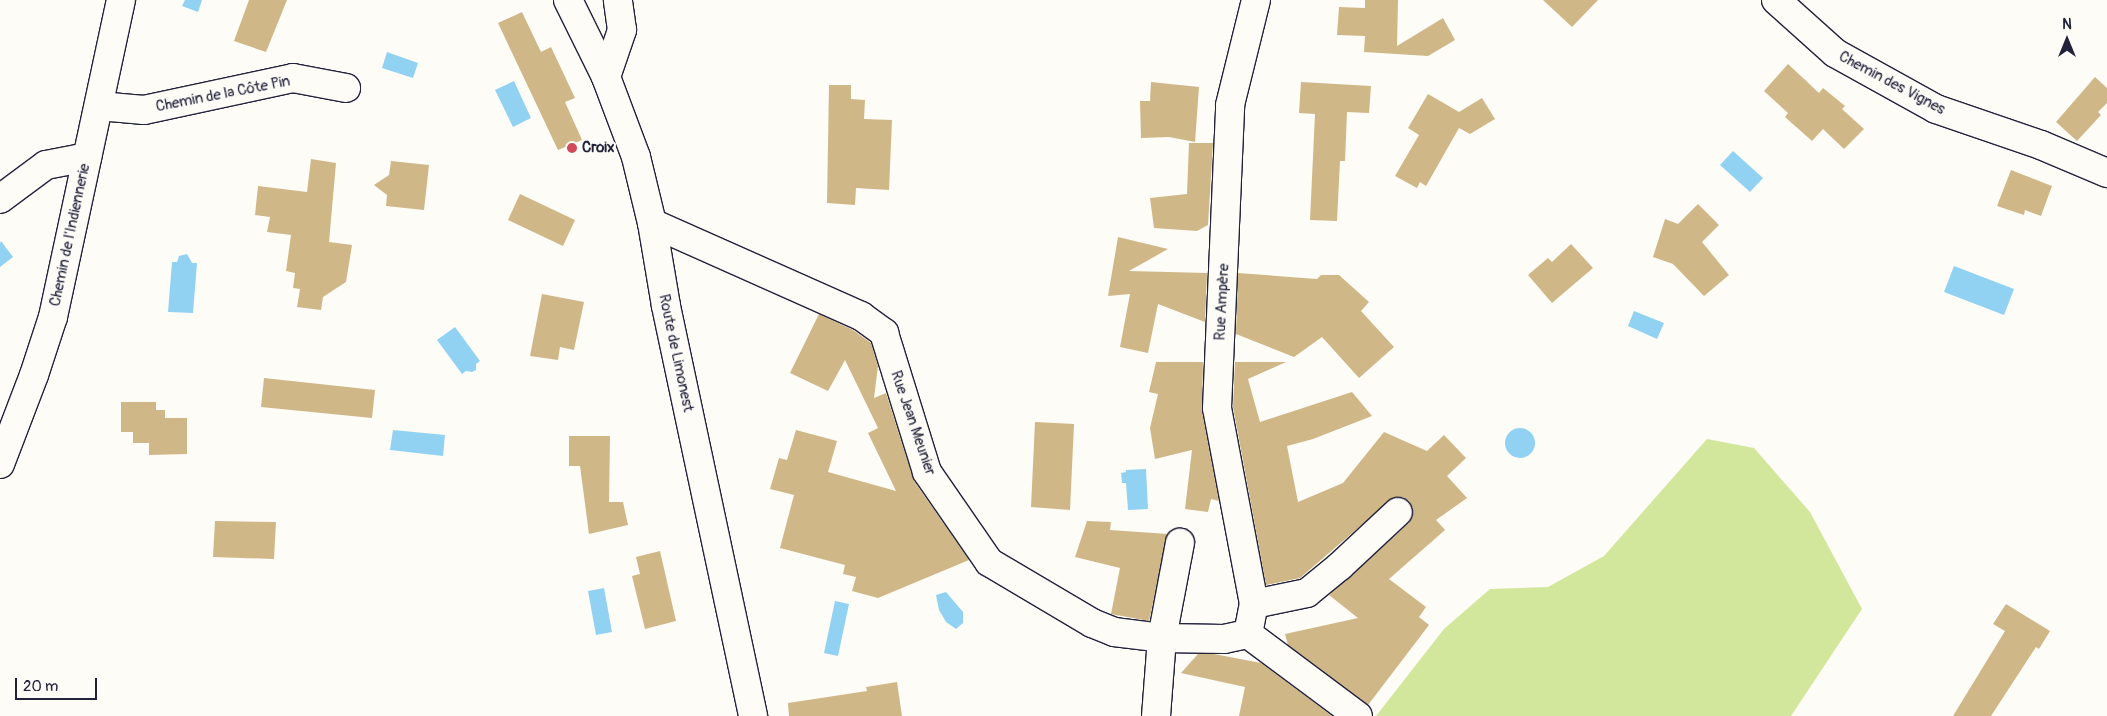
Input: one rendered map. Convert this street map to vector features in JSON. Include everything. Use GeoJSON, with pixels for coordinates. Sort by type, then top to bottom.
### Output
{"type":"FeatureCollection","features":[{"type":"Feature","properties":{"kind":"street","name":"Chemin de l'Indiennerie"},"geometry":{"type":"LineString","coordinates":[[0,464],[34,375],[53,317],[122,0]]}},
{"type":"Feature","properties":{"kind":"street","name":"Route de Limonest"},"geometry":{"type":"LineString","coordinates":[[568,0],[606,77],[636,157],[652,224],[666,306],[753,716]]}},
{"type":"Feature","properties":{"kind":"street"},"geometry":{"type":"LineString","coordinates":[[606,77],[622,30],[618,0]]}},
{"type":"Feature","properties":{"kind":"street","name":"Rue Ampère"},"geometry":{"type":"LineString","coordinates":[[1254,604],[1217,408],[1230,105],[1256,0]]}},
{"type":"Feature","properties":{"kind":"street","name":"Chemin des Vignes"},"geometry":{"type":"LineString","coordinates":[[1776,0],[1835,53],[1936,109],[2041,145],[2107,173]]}},
{"type":"Feature","properties":{"kind":"street","name":"Chemin de la Côte Pin"},"geometry":{"type":"LineString","coordinates":[[99,106],[144,110],[293,78],[346,88]]}},
{"type":"Feature","properties":{"kind":"street"},"geometry":{"type":"LineString","coordinates":[[0,199],[46,165],[87,157]]}},
{"type":"Feature","properties":{"kind":"street","name":"Rue Jean Meunier"},"geometry":{"type":"LineString","coordinates":[[652,224],[861,316],[884,333],[927,472],[989,562],[1092,623],[1114,632],[1162,638],[1224,639],[1248,634]]}},
{"type":"Feature","properties":{"kind":"street"},"geometry":{"type":"LineString","coordinates":[[1358,716],[1248,634],[1254,604],[1306,593],[1340,566],[1398,512]]}},
{"type":"Feature","properties":{"kind":"street"},"geometry":{"type":"LineString","coordinates":[[1156,716],[1162,638],[1180,543]]}},
{"type":"Feature","properties":{"kind":"green space"},"geometry":{"type":"Polygon","coordinates":[[[1707,439],[1754,448],[1810,512],[1862,609],[1791,716],[1376,716],[1444,629],[1490,589],[1548,587],[1604,556],[1707,439]]]}},
{"type":"Feature","properties":{"kind":"water"},"geometry":{"type":"Polygon","coordinates":[[[185,0],[202,0],[198,12],[182,6],[185,0]]]}},
{"type":"Feature","properties":{"kind":"water"},"geometry":{"type":"Polygon","coordinates":[[[387,52],[418,63],[413,78],[382,68],[387,52]]]}},
{"type":"Feature","properties":{"kind":"water"},"geometry":{"type":"Polygon","coordinates":[[[514,81],[531,118],[513,127],[495,90],[514,81]]]}},
{"type":"Feature","properties":{"kind":"water"},"geometry":{"type":"Polygon","coordinates":[[[1733,151],[1763,178],[1750,192],[1720,165],[1733,151]]]}},
{"type":"Feature","properties":{"kind":"water"},"geometry":{"type":"Polygon","coordinates":[[[1,241],[13,257],[0,267],[0,243],[1,241]]]}},
{"type":"Feature","properties":{"kind":"water"},"geometry":{"type":"Polygon","coordinates":[[[187,254],[192,263],[197,263],[193,313],[168,312],[172,262],[177,262],[179,256],[187,254]]]}},
{"type":"Feature","properties":{"kind":"water"},"geometry":{"type":"Polygon","coordinates":[[[1954,266],[2014,289],[2004,315],[1944,292],[1954,266]]]}},
{"type":"Feature","properties":{"kind":"water"},"geometry":{"type":"Polygon","coordinates":[[[1634,311],[1664,323],[1657,339],[1628,326],[1634,311]]]}},
{"type":"Feature","properties":{"kind":"water"},"geometry":{"type":"Polygon","coordinates":[[[455,327],[480,361],[476,364],[476,370],[472,372],[466,371],[462,374],[437,340],[455,327]]]}},
{"type":"Feature","properties":{"kind":"water"},"geometry":{"type":"Polygon","coordinates":[[[1520,428],[1531,432],[1535,443],[1531,454],[1520,458],[1509,454],[1505,443],[1509,432],[1520,428]]]}},
{"type":"Feature","properties":{"kind":"water"},"geometry":{"type":"Polygon","coordinates":[[[393,430],[445,435],[443,456],[390,450],[393,430]]]}},
{"type":"Feature","properties":{"kind":"water"},"geometry":{"type":"Polygon","coordinates":[[[1146,469],[1148,509],[1128,510],[1126,483],[1122,483],[1121,473],[1126,472],[1126,470],[1146,469]]]}},
{"type":"Feature","properties":{"kind":"water"},"geometry":{"type":"Polygon","coordinates":[[[604,588],[612,632],[596,635],[588,591],[604,588]]]}},
{"type":"Feature","properties":{"kind":"water"},"geometry":{"type":"Polygon","coordinates":[[[946,592],[963,612],[963,623],[956,629],[946,622],[939,610],[936,595],[946,592]]]}},
{"type":"Feature","properties":{"kind":"water"},"geometry":{"type":"Polygon","coordinates":[[[835,601],[849,604],[838,656],[824,653],[835,601]]]}},
{"type":"Feature","properties":{"kind":"building"},"geometry":{"type":"Polygon","coordinates":[[[249,0],[287,0],[266,52],[234,41],[249,0]]]}},
{"type":"Feature","properties":{"kind":"building"},"geometry":{"type":"Polygon","coordinates":[[[1365,0],[1398,0],[1397,46],[1443,18],[1455,40],[1428,56],[1364,52],[1365,36],[1337,35],[1339,7],[1365,8],[1365,0]]]}},
{"type":"Feature","properties":{"kind":"building"},"geometry":{"type":"Polygon","coordinates":[[[1543,0],[1598,0],[1572,27],[1543,0]]]}},
{"type":"Feature","properties":{"kind":"building"},"geometry":{"type":"Polygon","coordinates":[[[522,12],[541,52],[551,47],[575,98],[565,102],[582,140],[558,150],[498,23],[522,12]]]}},
{"type":"Feature","properties":{"kind":"building"},"geometry":{"type":"Polygon","coordinates":[[[1788,64],[1819,93],[1823,88],[1845,106],[1842,109],[1864,129],[1844,149],[1823,129],[1812,141],[1785,117],[1788,113],[1764,91],[1788,64]]]}},
{"type":"Feature","properties":{"kind":"building"},"geometry":{"type":"Polygon","coordinates":[[[2095,77],[2107,88],[2107,103],[2098,112],[2101,115],[2077,141],[2056,122],[2095,77]]]}},
{"type":"Feature","properties":{"kind":"building"},"geometry":{"type":"Polygon","coordinates":[[[1151,82],[1199,87],[1195,142],[1169,137],[1141,138],[1140,101],[1150,101],[1151,82]]]}},
{"type":"Feature","properties":{"kind":"building"},"geometry":{"type":"Polygon","coordinates":[[[1301,82],[1371,86],[1369,113],[1347,112],[1345,161],[1340,161],[1337,221],[1310,220],[1315,114],[1299,113],[1301,82]]]}},
{"type":"Feature","properties":{"kind":"building"},"geometry":{"type":"Polygon","coordinates":[[[829,85],[851,85],[851,99],[865,100],[864,119],[892,120],[889,190],[856,188],[855,205],[827,203],[829,85]]]}},
{"type":"Feature","properties":{"kind":"building"},"geometry":{"type":"Polygon","coordinates":[[[1428,94],[1459,112],[1482,98],[1495,119],[1470,134],[1459,128],[1426,186],[1420,182],[1417,188],[1395,176],[1419,135],[1408,128],[1428,94]]]}},
{"type":"Feature","properties":{"kind":"building"},"geometry":{"type":"Polygon","coordinates":[[[1189,143],[1213,143],[1208,225],[1197,231],[1154,228],[1150,198],[1187,194],[1189,143]]]}},
{"type":"Feature","properties":{"kind":"building"},"geometry":{"type":"Polygon","coordinates":[[[311,159],[336,163],[329,242],[352,245],[346,282],[323,297],[321,310],[297,307],[300,289],[293,288],[295,273],[286,271],[291,235],[267,232],[270,217],[255,215],[258,186],[307,192],[311,159]]]}},
{"type":"Feature","properties":{"kind":"building"},"geometry":{"type":"Polygon","coordinates":[[[391,161],[429,165],[424,210],[386,206],[387,195],[374,185],[389,175],[391,161]]]}},
{"type":"Feature","properties":{"kind":"building"},"geometry":{"type":"Polygon","coordinates":[[[2011,170],[2052,186],[2041,216],[2025,210],[2024,215],[1997,206],[2011,170]]]}},
{"type":"Feature","properties":{"kind":"building"},"geometry":{"type":"Polygon","coordinates":[[[520,194],[575,220],[563,246],[508,220],[520,194]]]}},
{"type":"Feature","properties":{"kind":"building"},"geometry":{"type":"Polygon","coordinates":[[[1698,204],[1719,225],[1702,242],[1729,275],[1704,296],[1673,264],[1653,257],[1665,219],[1678,224],[1698,204]]]}},
{"type":"Feature","properties":{"kind":"building"},"geometry":{"type":"Polygon","coordinates":[[[1118,237],[1168,249],[1129,271],[1207,273],[1205,322],[1158,304],[1148,353],[1120,347],[1130,294],[1108,296],[1118,237]]]}},
{"type":"Feature","properties":{"kind":"building"},"geometry":{"type":"Polygon","coordinates":[[[1571,244],[1593,268],[1552,303],[1528,275],[1548,258],[1552,262],[1571,244]]]}},
{"type":"Feature","properties":{"kind":"building"},"geometry":{"type":"Polygon","coordinates":[[[1238,273],[1317,279],[1321,275],[1339,275],[1369,302],[1361,311],[1394,347],[1359,378],[1322,337],[1294,357],[1236,334],[1238,273]]]}},
{"type":"Feature","properties":{"kind":"building"},"geometry":{"type":"Polygon","coordinates":[[[542,294],[584,302],[574,350],[560,347],[558,360],[530,356],[542,294]]]}},
{"type":"Feature","properties":{"kind":"building"},"geometry":{"type":"Polygon","coordinates":[[[819,314],[853,330],[871,343],[878,366],[874,398],[886,393],[914,481],[969,560],[878,598],[852,591],[856,577],[843,574],[845,565],[780,548],[794,495],[770,489],[779,458],[787,460],[796,430],[837,441],[828,472],[896,491],[868,433],[878,428],[845,360],[828,391],[790,373],[819,314]]]}},
{"type":"Feature","properties":{"kind":"building"},"geometry":{"type":"Polygon","coordinates":[[[1156,362],[1203,362],[1202,411],[1219,501],[1211,499],[1208,512],[1185,509],[1192,450],[1155,459],[1150,428],[1158,394],[1149,392],[1156,362]]]}},
{"type":"Feature","properties":{"kind":"building"},"geometry":{"type":"Polygon","coordinates":[[[1235,362],[1286,362],[1248,379],[1260,422],[1352,392],[1372,416],[1313,439],[1287,446],[1298,502],[1343,483],[1384,432],[1427,451],[1444,435],[1466,458],[1447,476],[1467,498],[1436,520],[1445,530],[1389,579],[1426,607],[1419,617],[1429,625],[1368,705],[1288,645],[1285,634],[1358,618],[1329,595],[1409,523],[1413,516],[1413,508],[1409,501],[1403,497],[1394,497],[1300,578],[1266,585],[1233,407],[1235,362]]]}},
{"type":"Feature","properties":{"kind":"building"},"geometry":{"type":"Polygon","coordinates":[[[264,378],[375,390],[372,418],[261,407],[264,378]]]}},
{"type":"Feature","properties":{"kind":"building"},"geometry":{"type":"Polygon","coordinates":[[[121,402],[156,402],[156,410],[165,410],[165,418],[187,418],[187,454],[149,455],[149,443],[133,443],[133,432],[121,432],[121,402]]]}},
{"type":"Feature","properties":{"kind":"building"},"geometry":{"type":"Polygon","coordinates":[[[1035,422],[1074,424],[1070,510],[1031,507],[1035,422]]]}},
{"type":"Feature","properties":{"kind":"building"},"geometry":{"type":"Polygon","coordinates":[[[569,436],[610,436],[609,502],[623,502],[628,525],[589,534],[580,466],[569,466],[569,436]]]}},
{"type":"Feature","properties":{"kind":"building"},"geometry":{"type":"Polygon","coordinates":[[[215,521],[276,522],[274,559],[213,557],[215,521]]]}},
{"type":"Feature","properties":{"kind":"building"},"geometry":{"type":"Polygon","coordinates":[[[1087,521],[1111,522],[1110,530],[1168,534],[1149,621],[1111,614],[1120,568],[1075,557],[1087,521]]]}},
{"type":"Feature","properties":{"kind":"building"},"geometry":{"type":"Polygon","coordinates":[[[660,551],[676,621],[645,629],[632,576],[640,574],[636,557],[660,551]]]}},
{"type":"Feature","properties":{"kind":"building"},"geometry":{"type":"Polygon","coordinates":[[[2006,604],[2050,631],[2039,649],[2036,647],[1991,716],[1953,716],[2005,631],[1993,624],[2006,604]]]}},
{"type":"Feature","properties":{"kind":"building"},"geometry":{"type":"Polygon","coordinates":[[[1198,654],[1214,654],[1261,663],[1332,716],[1239,716],[1245,687],[1181,673],[1198,654]]]}},
{"type":"Feature","properties":{"kind":"building"},"geometry":{"type":"Polygon","coordinates":[[[897,682],[902,716],[789,716],[788,703],[867,691],[866,687],[897,682]]]}},
{"type":"Feature","properties":{"kind":"place","name":"Croix"},"geometry":{"type":"Point","coordinates":[572,148]}}]}
